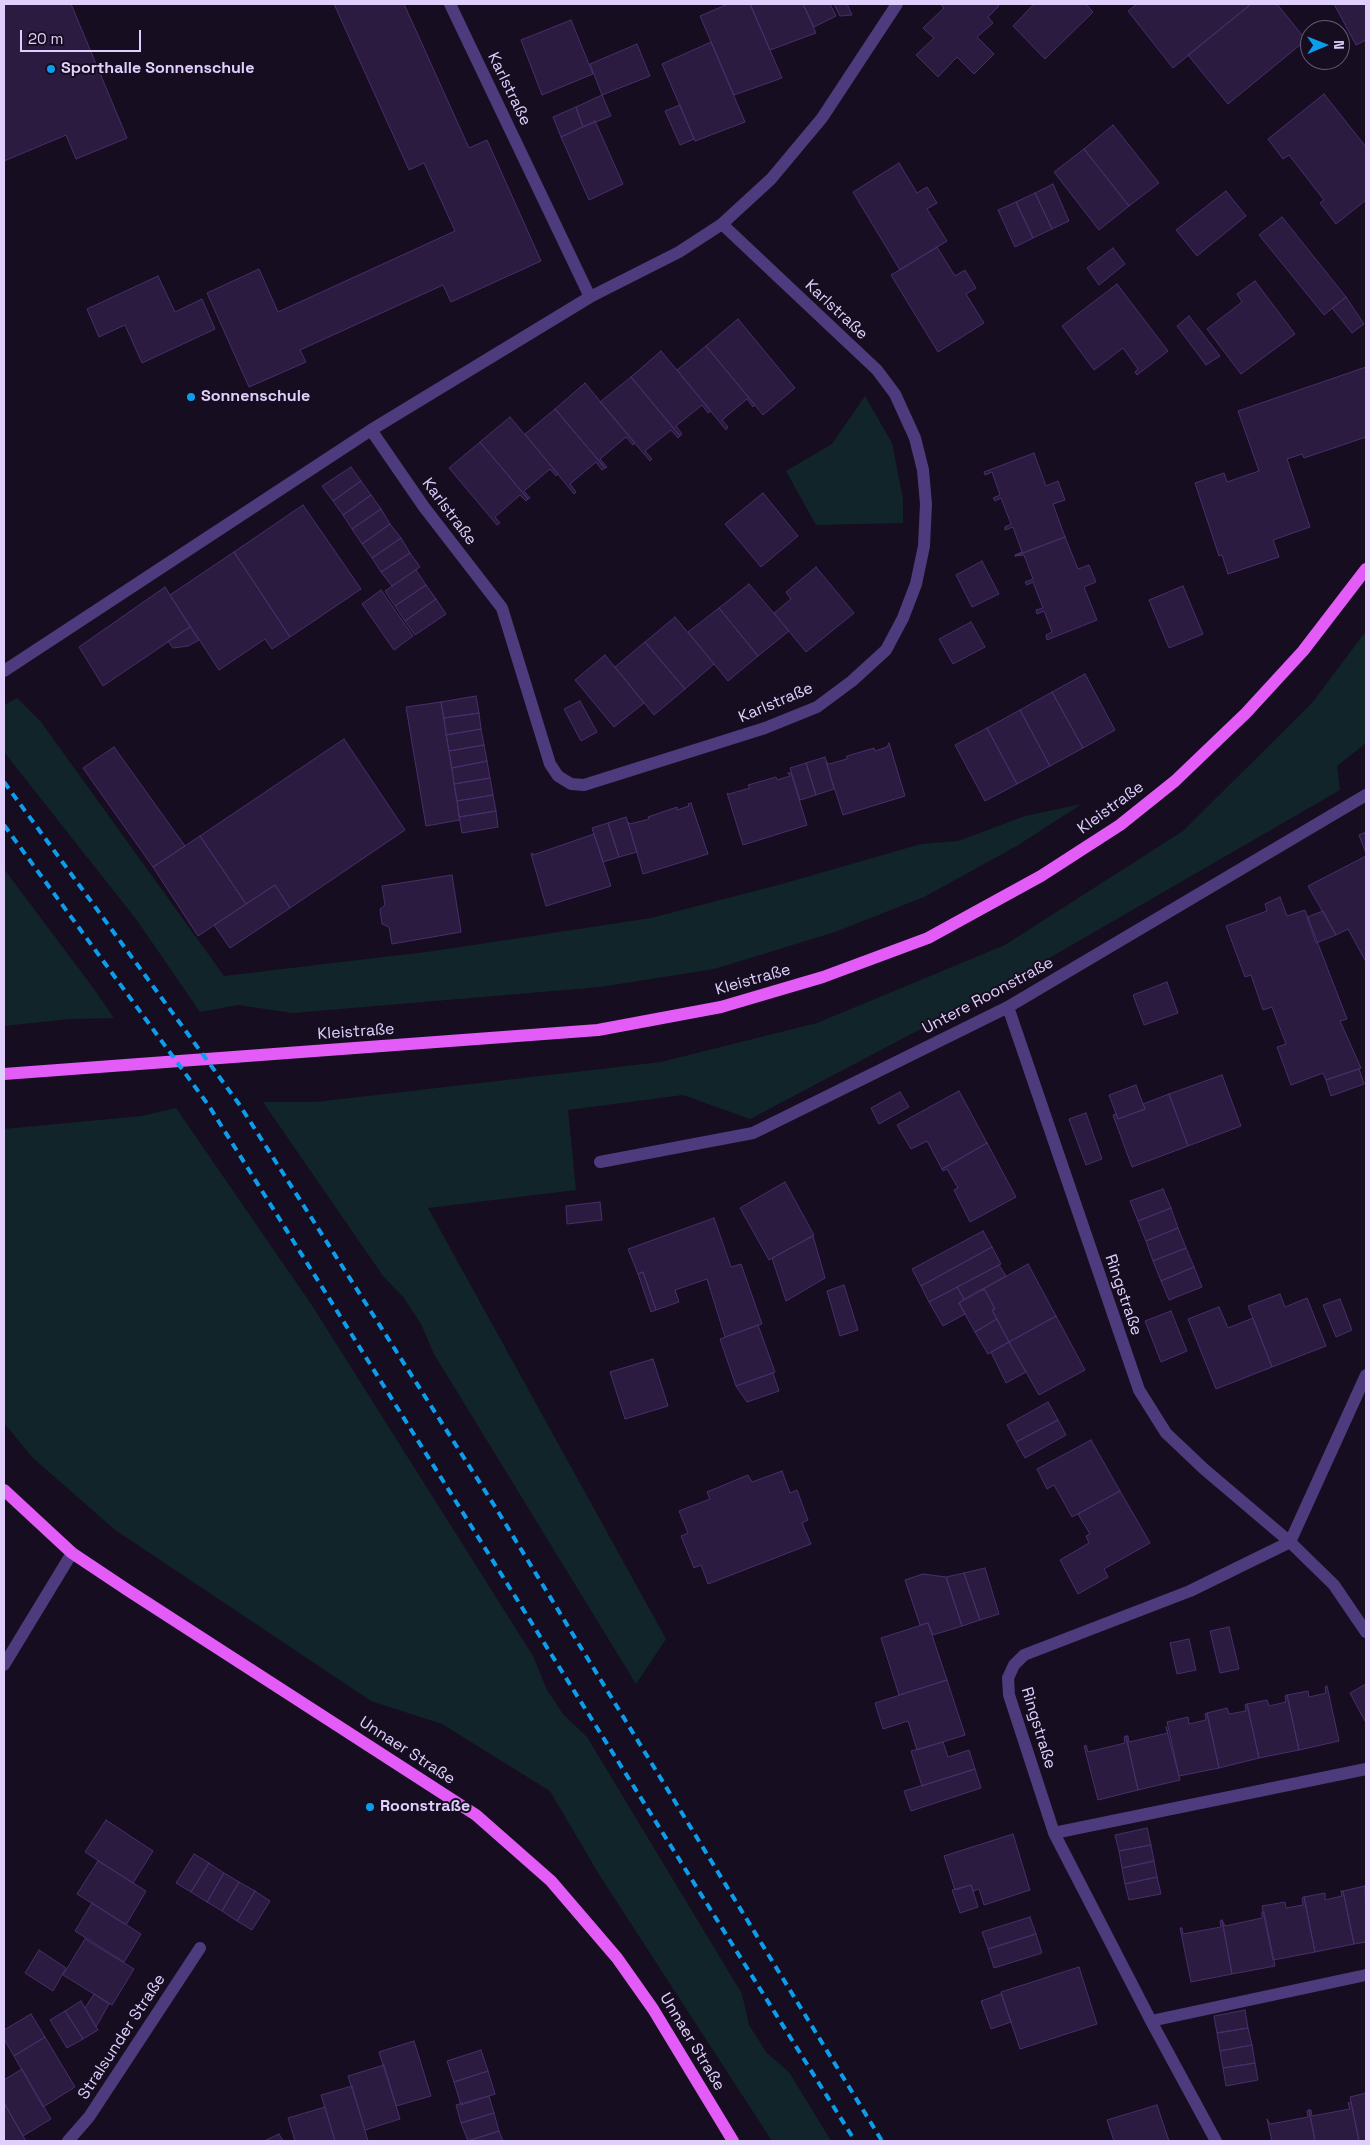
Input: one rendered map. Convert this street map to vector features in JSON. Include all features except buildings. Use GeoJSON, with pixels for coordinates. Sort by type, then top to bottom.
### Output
{"type":"FeatureCollection","features":[{"type":"Feature","properties":{"kind":"main road","name":"Kleistraße"},"geometry":{"type":"LineString","coordinates":[[4,1074],[598,1030],[721,1007],[824,977],[928,938],[1041,876],[1120,825],[1175,780],[1246,713],[1303,651],[1366,569]]}},
{"type":"Feature","properties":{"kind":"main road","name":"Unnaer Straße"},"geometry":{"type":"LineString","coordinates":[[4,1490],[72,1552],[128,1591],[476,1815],[543,1874],[617,1958],[653,2009],[733,2141]]}},
{"type":"Feature","properties":{"kind":"street","name":"Karlstraße"},"geometry":{"type":"LineString","coordinates":[[450,4],[590,297]]}},
{"type":"Feature","properties":{"kind":"street"},"geometry":{"type":"LineString","coordinates":[[4,671],[371,430],[590,297],[679,252],[722,224],[770,179],[822,118],[897,4]]}},
{"type":"Feature","properties":{"kind":"street","name":"Karlstraße"},"geometry":{"type":"LineString","coordinates":[[371,430],[424,508],[502,608],[550,764],[558,776],[570,784],[584,785],[765,728],[817,707],[852,681],[886,650],[903,618],[916,584],[924,546],[926,504],[923,470],[911,429],[895,394],[877,370],[722,224]]}},
{"type":"Feature","properties":{"kind":"street","name":"Untere Roonstraße"},"geometry":{"type":"LineString","coordinates":[[600,1162],[753,1133],[1008,1007],[1366,795]]}},
{"type":"Feature","properties":{"kind":"street","name":"Ringstraße"},"geometry":{"type":"LineString","coordinates":[[1008,1007],[1139,1390],[1166,1433],[1204,1469],[1290,1542],[1334,1586],[1366,1632]]}},
{"type":"Feature","properties":{"kind":"street"},"geometry":{"type":"LineString","coordinates":[[1290,1542],[1366,1375]]}},
{"type":"Feature","properties":{"kind":"street","name":"Ringstraße"},"geometry":{"type":"LineString","coordinates":[[1216,2141],[1150,2021],[1054,1833],[1009,1695],[1008,1678],[1014,1665],[1024,1655],[1190,1591],[1290,1542]]}},
{"type":"Feature","properties":{"kind":"street"},"geometry":{"type":"LineString","coordinates":[[4,1665],[72,1552]]}},
{"type":"Feature","properties":{"kind":"street"},"geometry":{"type":"LineString","coordinates":[[1054,1833],[1366,1769]]}},
{"type":"Feature","properties":{"kind":"street","name":"Stralsunder Straße"},"geometry":{"type":"LineString","coordinates":[[68,2141],[89,2117],[200,1948]]}},
{"type":"Feature","properties":{"kind":"street"},"geometry":{"type":"LineString","coordinates":[[1150,2021],[1366,1975]]}},
{"type":"Feature","properties":{"kind":"shaded area"},"geometry":{"type":"Polygon","coordinates":[[[865,396],[892,443],[903,499],[903,523],[816,525],[786,471],[832,444],[865,396]]]}},
{"type":"Feature","properties":{"kind":"shaded area"},"geometry":{"type":"Polygon","coordinates":[[[1366,631],[1366,743],[1337,766],[1340,790],[987,994],[750,1119],[683,1095],[568,1110],[576,1190],[428,1208],[666,1639],[636,1684],[434,1354],[421,1324],[404,1298],[383,1276],[263,1102],[316,1102],[661,1062],[817,1023],[1005,945],[1183,831],[1312,703],[1366,631]]]}},
{"type":"Feature","properties":{"kind":"shaded area"},"geometry":{"type":"Polygon","coordinates":[[[17,698],[41,722],[224,976],[434,951],[651,918],[782,884],[921,844],[958,841],[1025,816],[1082,804],[1015,847],[924,897],[835,932],[714,969],[600,987],[293,1013],[238,1005],[200,1012],[136,919],[4,752],[4,705],[17,698]]]}},
{"type":"Feature","properties":{"kind":"shaded area"},"geometry":{"type":"Polygon","coordinates":[[[4,869],[114,1018],[69,1019],[4,1026],[4,869]]]}},
{"type":"Feature","properties":{"kind":"shaded area"},"geometry":{"type":"Polygon","coordinates":[[[176,1108],[313,1307],[533,1656],[547,1690],[563,1714],[587,1737],[742,1994],[749,2025],[766,2052],[789,2072],[831,2141],[772,2141],[600,1876],[550,1791],[442,1724],[371,1701],[114,1529],[33,1458],[4,1423],[4,1129],[142,1116],[176,1108]]]}},
{"type":"Feature","properties":{"kind":"railway"},"geometry":{"type":"LineString","coordinates":[[4,782],[239,1104],[494,1505],[882,2141]]}},
{"type":"Feature","properties":{"kind":"railway"},"geometry":{"type":"LineString","coordinates":[[4,825],[209,1106],[855,2141]]}},
{"type":"Feature","properties":{"kind":"place","name":"Sporthalle Sonnenschule"},"geometry":{"type":"Point","coordinates":[51,69]}},
{"type":"Feature","properties":{"kind":"place","name":"Sonnenschule"},"geometry":{"type":"Point","coordinates":[191,397]}},
{"type":"Feature","properties":{"kind":"place","name":"Roonstraße"},"geometry":{"type":"Point","coordinates":[370,1807]}}]}
